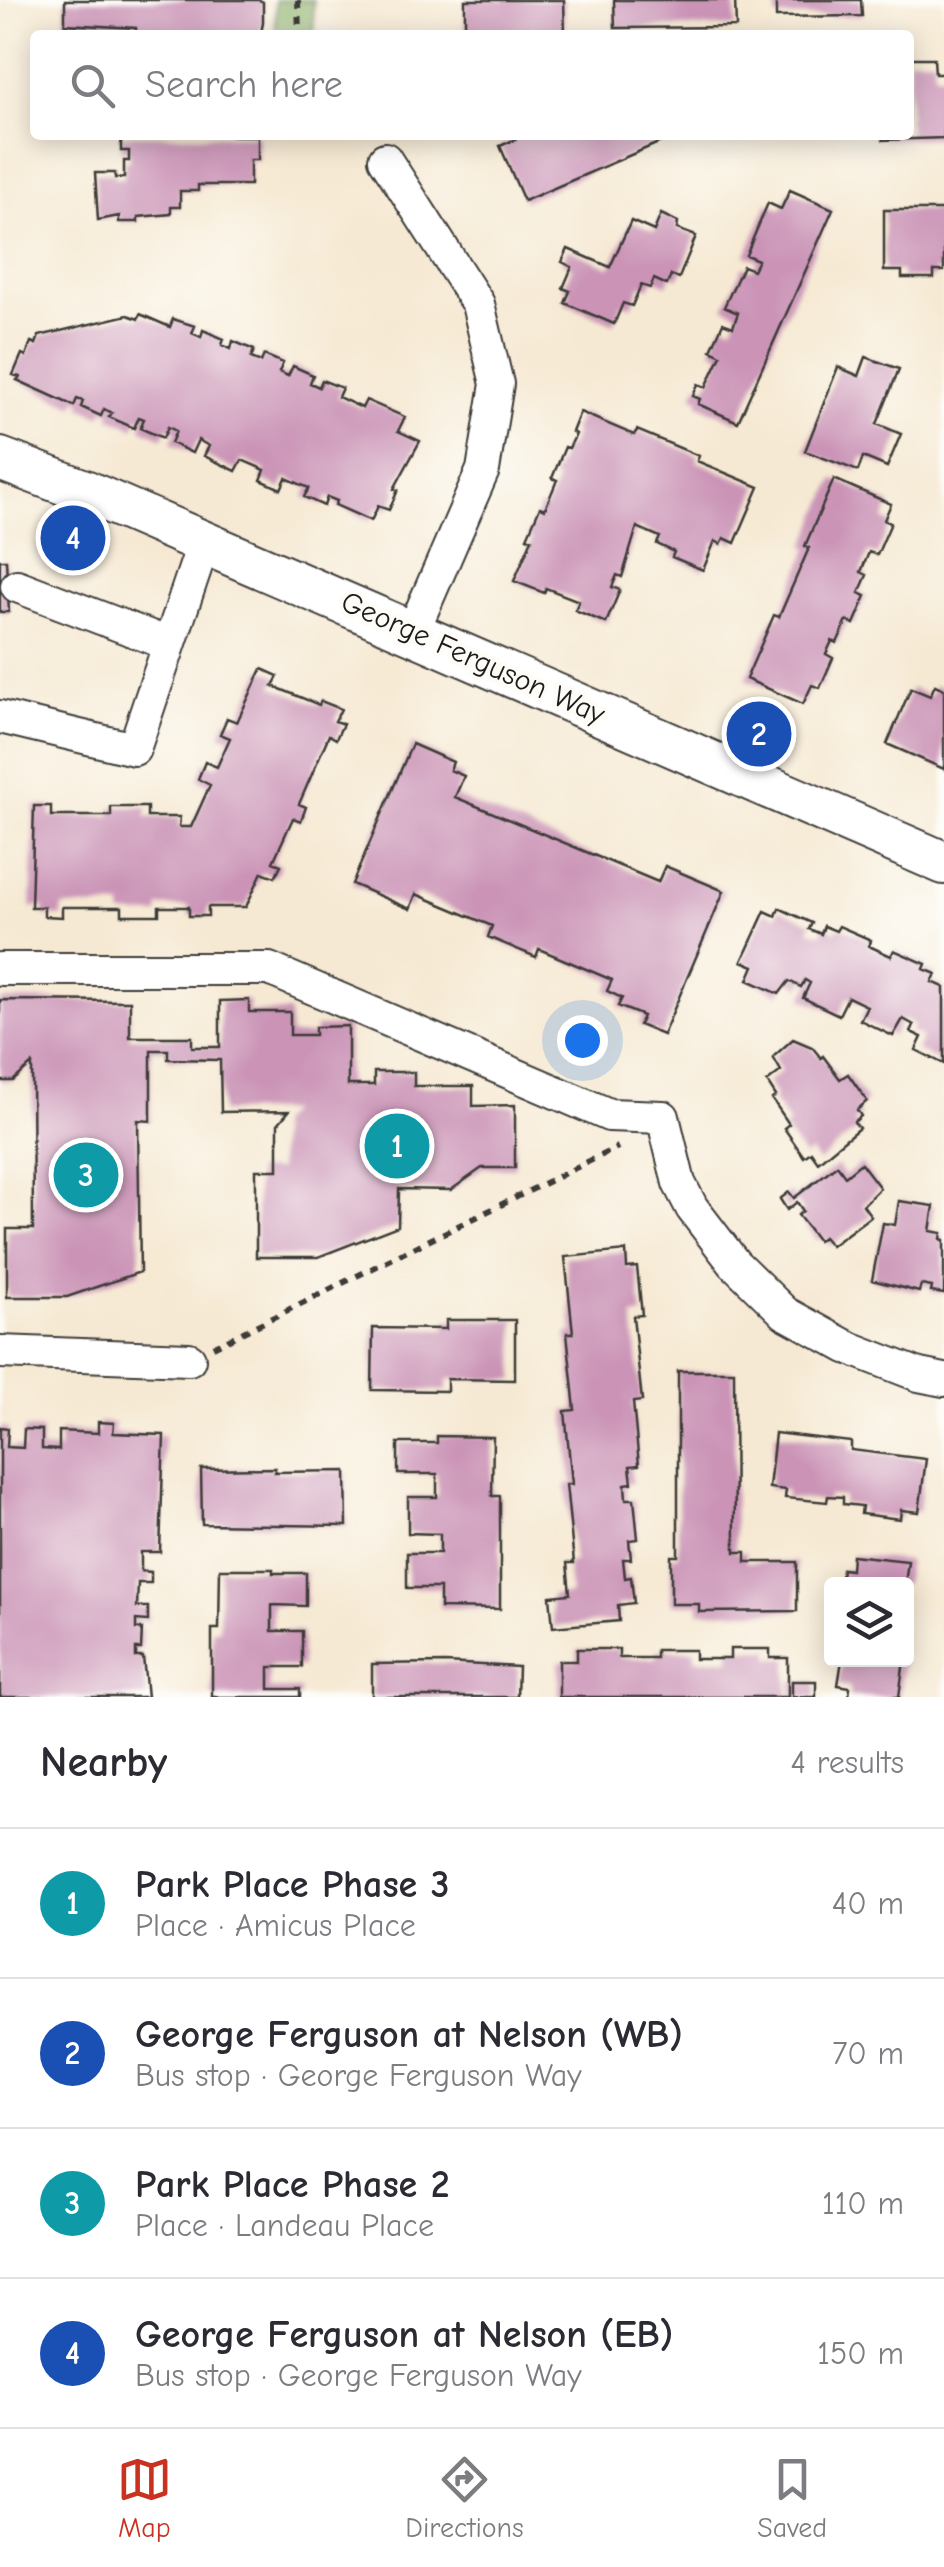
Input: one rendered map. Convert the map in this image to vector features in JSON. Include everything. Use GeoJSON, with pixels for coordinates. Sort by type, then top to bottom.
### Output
{"type":"FeatureCollection","features":[{"type":"Feature","properties":{"kind":"main road","name":"George Ferguson Way"},"geometry":{"type":"LineString","coordinates":[[0,460],[38,471],[413,631],[944,863]]}},
{"type":"Feature","properties":{"kind":"street"},"geometry":{"type":"LineString","coordinates":[[386,159],[478,304],[497,384],[483,470],[413,631]]}},
{"type":"Feature","properties":{"kind":"street"},"geometry":{"type":"LineString","coordinates":[[0,717],[134,749],[204,542]]}},
{"type":"Feature","properties":{"kind":"street"},"geometry":{"type":"LineString","coordinates":[[17,586],[169,644]]}},
{"type":"Feature","properties":{"kind":"street"},"geometry":{"type":"LineString","coordinates":[[0,968],[269,969],[609,1115],[663,1117],[678,1183],[692,1208],[734,1263],[786,1313],[848,1347],[919,1375],[944,1380]]}},
{"type":"Feature","properties":{"kind":"street"},"geometry":{"type":"LineString","coordinates":[[0,1352],[189,1359]]}},
{"type":"Feature","properties":{"kind":"path"},"geometry":{"type":"LineString","coordinates":[[298,0],[299,30]]}},
{"type":"Feature","properties":{"kind":"path"},"geometry":{"type":"LineString","coordinates":[[189,1359],[604,1156],[663,1117]]}},
{"type":"Feature","properties":{"kind":"green space"},"geometry":{"type":"Polygon","coordinates":[[[275,0],[313,0],[314,30],[276,30],[275,0]]]}},
{"type":"Feature","properties":{"kind":"building"},"geometry":{"type":"Polygon","coordinates":[[[65,0],[263,2],[262,30],[136,30],[65,24],[65,0]]]}},
{"type":"Feature","properties":{"kind":"building"},"geometry":{"type":"Polygon","coordinates":[[[465,0],[564,0],[565,30],[465,30],[465,0]]]}},
{"type":"Feature","properties":{"kind":"building"},"geometry":{"type":"Polygon","coordinates":[[[614,0],[735,0],[736,27],[615,28],[614,0]]]}},
{"type":"Feature","properties":{"kind":"building"},"geometry":{"type":"Polygon","coordinates":[[[776,0],[861,0],[862,16],[776,17],[776,0]]]}},
{"type":"Feature","properties":{"kind":"building"},"geometry":{"type":"Polygon","coordinates":[[[914,58],[934,58],[935,74],[944,74],[944,138],[914,139],[914,58]]]}},
{"type":"Feature","properties":{"kind":"building"},"geometry":{"type":"Polygon","coordinates":[[[121,140],[258,140],[258,160],[250,160],[250,185],[198,185],[198,191],[180,191],[180,207],[171,207],[171,214],[138,217],[138,222],[119,222],[119,216],[98,220],[95,173],[115,173],[115,178],[124,178],[124,161],[129,161],[129,151],[121,151],[121,140]]]}},
{"type":"Feature","properties":{"kind":"building"},"geometry":{"type":"Polygon","coordinates":[[[514,140],[665,140],[524,201],[500,146],[514,140]]]}},
{"type":"Feature","properties":{"kind":"building"},"geometry":{"type":"Polygon","coordinates":[[[790,190],[833,209],[738,422],[698,404],[700,399],[693,396],[698,384],[706,387],[721,355],[711,350],[723,323],[733,327],[738,313],[724,307],[743,266],[753,270],[758,260],[746,255],[768,203],[781,209],[790,190]]]}},
{"type":"Feature","properties":{"kind":"building"},"geometry":{"type":"Polygon","coordinates":[[[884,210],[944,210],[944,271],[934,271],[934,278],[902,278],[902,271],[884,271],[884,210]]]}},
{"type":"Feature","properties":{"kind":"building"},"geometry":{"type":"Polygon","coordinates":[[[661,214],[678,222],[677,229],[696,236],[679,278],[671,275],[667,285],[654,279],[650,288],[641,285],[632,306],[623,303],[614,324],[565,303],[570,291],[563,288],[572,267],[562,262],[568,249],[610,267],[631,221],[654,231],[661,214]]]}},
{"type":"Feature","properties":{"kind":"building"},"geometry":{"type":"Polygon","coordinates":[[[140,314],[170,327],[173,319],[195,326],[192,333],[201,337],[203,330],[224,339],[222,345],[231,349],[233,341],[254,350],[251,358],[261,362],[264,355],[283,363],[279,372],[288,376],[293,366],[313,375],[310,383],[319,387],[322,380],[342,388],[338,397],[362,408],[366,400],[405,417],[398,431],[420,441],[394,489],[398,490],[389,510],[378,506],[371,521],[335,505],[337,501],[327,497],[324,506],[304,497],[309,488],[286,478],[281,489],[261,480],[265,470],[242,460],[236,471],[204,456],[209,446],[198,440],[192,453],[171,443],[176,431],[168,427],[163,438],[140,428],[144,419],[139,417],[134,428],[109,417],[112,413],[104,409],[101,416],[81,407],[83,401],[77,399],[74,406],[13,375],[22,354],[26,356],[31,342],[36,344],[39,336],[128,315],[138,319],[140,314]]]}},
{"type":"Feature","properties":{"kind":"building"},"geometry":{"type":"Polygon","coordinates":[[[866,357],[899,369],[877,424],[901,434],[887,467],[863,457],[858,471],[805,451],[838,367],[859,376],[866,357]]]}},
{"type":"Feature","properties":{"kind":"building"},"geometry":{"type":"Polygon","coordinates":[[[580,412],[634,435],[637,430],[759,487],[735,543],[724,538],[721,544],[715,541],[703,570],[672,557],[674,552],[657,544],[660,537],[637,527],[622,577],[617,575],[612,587],[620,590],[606,623],[575,610],[579,601],[514,581],[532,539],[527,537],[540,507],[545,509],[565,447],[569,448],[576,434],[572,432],[580,412]]]}},
{"type":"Feature","properties":{"kind":"building"},"geometry":{"type":"Polygon","coordinates":[[[834,479],[891,504],[884,520],[891,523],[877,555],[869,552],[861,572],[867,575],[859,593],[866,596],[854,624],[847,621],[837,643],[832,641],[826,654],[833,658],[820,688],[812,685],[803,704],[746,679],[774,615],[779,617],[834,479]]]}},
{"type":"Feature","properties":{"kind":"building"},"geometry":{"type":"Polygon","coordinates":[[[0,560],[6,560],[9,612],[0,612],[0,560]]]}},
{"type":"Feature","properties":{"kind":"building"},"geometry":{"type":"Polygon","coordinates":[[[262,669],[278,676],[273,686],[319,705],[321,701],[341,709],[335,721],[343,724],[336,739],[329,735],[299,804],[306,807],[301,821],[293,818],[273,862],[281,865],[275,877],[262,872],[246,907],[208,907],[208,916],[189,916],[189,907],[159,907],[159,915],[122,915],[122,907],[62,907],[62,917],[44,916],[44,907],[31,907],[34,806],[51,806],[51,816],[111,816],[111,807],[147,807],[147,817],[180,817],[179,827],[191,827],[210,785],[198,779],[205,762],[217,767],[230,738],[220,734],[227,718],[237,722],[262,669]]]}},
{"type":"Feature","properties":{"kind":"building"},"geometry":{"type":"Polygon","coordinates":[[[935,685],[944,689],[944,769],[887,744],[911,688],[930,696],[935,685]]]}},
{"type":"Feature","properties":{"kind":"building"},"geometry":{"type":"Polygon","coordinates":[[[412,744],[453,762],[450,770],[464,776],[455,797],[658,882],[665,866],[724,891],[663,1035],[639,1025],[643,1016],[618,1006],[622,998],[607,991],[612,980],[539,949],[536,957],[488,937],[492,926],[416,894],[410,909],[352,884],[412,744]]]}},
{"type":"Feature","properties":{"kind":"building"},"geometry":{"type":"Polygon","coordinates":[[[779,908],[812,923],[809,929],[821,934],[824,926],[836,931],[839,926],[871,940],[869,946],[891,956],[894,950],[926,964],[924,969],[936,974],[932,982],[944,987],[944,1064],[916,1050],[922,1037],[911,1032],[914,1025],[903,1019],[893,1036],[860,1020],[867,1006],[848,997],[839,1015],[803,998],[810,983],[805,980],[801,987],[789,981],[779,994],[748,980],[754,966],[742,961],[765,911],[776,916],[779,908]]]}},
{"type":"Feature","properties":{"kind":"building"},"geometry":{"type":"Polygon","coordinates":[[[0,1000],[130,1001],[130,1037],[192,1037],[192,1047],[220,1047],[220,1001],[249,1000],[249,1012],[290,1012],[290,1035],[315,1035],[315,1027],[348,1026],[348,1085],[374,1085],[374,1072],[414,1072],[414,1086],[473,1086],[473,1106],[515,1105],[515,1168],[482,1168],[451,1190],[399,1189],[398,1226],[318,1257],[256,1257],[256,1170],[278,1170],[278,1124],[289,1111],[221,1112],[220,1060],[168,1059],[168,1050],[151,1050],[151,1121],[138,1120],[140,1272],[67,1297],[7,1297],[7,1229],[33,1229],[32,1064],[13,1081],[0,1081],[0,1000]]]}},
{"type":"Feature","properties":{"kind":"building"},"geometry":{"type":"Polygon","coordinates":[[[793,1039],[823,1056],[840,1079],[848,1074],[867,1101],[857,1110],[861,1116],[854,1122],[859,1128],[818,1162],[811,1152],[804,1157],[784,1128],[789,1124],[772,1099],[776,1096],[767,1082],[781,1071],[773,1057],[793,1039]]]}},
{"type":"Feature","properties":{"kind":"building"},"geometry":{"type":"Polygon","coordinates":[[[861,1163],[880,1188],[863,1205],[871,1216],[831,1246],[823,1237],[818,1241],[798,1215],[803,1211],[797,1202],[787,1210],[780,1199],[789,1192],[794,1198],[837,1165],[845,1176],[861,1163]]]}},
{"type":"Feature","properties":{"kind":"building"},"geometry":{"type":"Polygon","coordinates":[[[899,1201],[934,1206],[930,1231],[942,1233],[944,1240],[944,1294],[931,1292],[932,1287],[921,1285],[919,1292],[872,1280],[883,1223],[895,1225],[899,1201]]]}},
{"type":"Feature","properties":{"kind":"building"},"geometry":{"type":"Polygon","coordinates":[[[626,1251],[627,1268],[637,1267],[642,1315],[633,1316],[642,1401],[633,1402],[639,1465],[630,1466],[632,1483],[625,1484],[626,1499],[634,1499],[638,1539],[629,1540],[631,1559],[623,1559],[625,1578],[631,1577],[634,1603],[618,1605],[619,1621],[553,1627],[550,1596],[570,1594],[567,1563],[574,1563],[566,1484],[572,1484],[565,1411],[575,1410],[567,1333],[573,1333],[565,1257],[626,1251]]]}},
{"type":"Feature","properties":{"kind":"building"},"geometry":{"type":"Polygon","coordinates":[[[446,1320],[515,1320],[515,1380],[447,1379],[447,1391],[372,1390],[373,1328],[446,1329],[446,1320]]]}},
{"type":"Feature","properties":{"kind":"building"},"geometry":{"type":"Polygon","coordinates":[[[678,1371],[734,1371],[735,1552],[746,1552],[746,1562],[797,1562],[797,1611],[699,1612],[699,1604],[671,1604],[671,1556],[678,1556],[678,1371]]]}},
{"type":"Feature","properties":{"kind":"building"},"geometry":{"type":"Polygon","coordinates":[[[98,1422],[114,1423],[113,1433],[164,1435],[160,1552],[141,1552],[141,1571],[151,1572],[151,1583],[138,1583],[137,1607],[148,1607],[148,1621],[136,1620],[136,1629],[142,1629],[141,1649],[136,1649],[136,1657],[143,1657],[147,1697],[0,1697],[0,1427],[8,1428],[7,1447],[23,1448],[24,1429],[42,1430],[42,1449],[59,1450],[59,1431],[98,1433],[98,1422]]]}},
{"type":"Feature","properties":{"kind":"building"},"geometry":{"type":"Polygon","coordinates":[[[775,1433],[851,1442],[851,1450],[926,1459],[919,1512],[901,1510],[900,1519],[861,1514],[862,1506],[843,1504],[843,1497],[828,1496],[827,1502],[785,1498],[786,1490],[769,1488],[775,1433]]]}},
{"type":"Feature","properties":{"kind":"building"},"geometry":{"type":"Polygon","coordinates":[[[437,1436],[493,1437],[492,1496],[500,1496],[500,1609],[440,1608],[440,1588],[407,1588],[407,1553],[440,1553],[440,1534],[408,1533],[408,1497],[437,1497],[437,1474],[398,1474],[398,1443],[437,1443],[437,1436]]]}},
{"type":"Feature","properties":{"kind":"building"},"geometry":{"type":"Polygon","coordinates":[[[275,1468],[275,1472],[346,1471],[347,1526],[202,1524],[201,1469],[275,1468]]]}},
{"type":"Feature","properties":{"kind":"building"},"geometry":{"type":"Polygon","coordinates":[[[852,1555],[908,1561],[906,1577],[841,1577],[842,1569],[851,1570],[852,1555]]]}},
{"type":"Feature","properties":{"kind":"building"},"geometry":{"type":"Polygon","coordinates":[[[220,1569],[306,1573],[306,1606],[272,1605],[272,1631],[302,1631],[302,1667],[269,1667],[269,1689],[300,1689],[300,1697],[212,1697],[212,1629],[219,1629],[220,1569]]]}},
{"type":"Feature","properties":{"kind":"building"},"geometry":{"type":"Polygon","coordinates":[[[577,1649],[619,1649],[619,1658],[656,1658],[656,1650],[695,1650],[695,1659],[730,1659],[730,1649],[770,1649],[770,1658],[788,1658],[788,1697],[559,1697],[559,1661],[577,1661],[577,1649]]]}},
{"type":"Feature","properties":{"kind":"building"},"geometry":{"type":"Polygon","coordinates":[[[372,1664],[518,1667],[517,1697],[372,1697],[372,1664]]]}},
{"type":"Feature","properties":{"kind":"building"},"geometry":{"type":"Polygon","coordinates":[[[841,1667],[903,1667],[899,1697],[849,1697],[850,1687],[838,1685],[841,1667]]]}},
{"type":"Feature","properties":{"kind":"building"},"geometry":{"type":"Polygon","coordinates":[[[792,1681],[816,1681],[816,1697],[792,1697],[792,1681]]]}},
{"type":"Feature","properties":{"kind":"place","name":"George Ferguson at Nelson (EB)"},"geometry":{"type":"Point","coordinates":[73,538]}},
{"type":"Feature","properties":{"kind":"place","name":"George Ferguson at Nelson (WB)"},"geometry":{"type":"Point","coordinates":[759,734]}},
{"type":"Feature","properties":{"kind":"place","name":"Park Place Phase 3"},"geometry":{"type":"Point","coordinates":[397,1146]}},
{"type":"Feature","properties":{"kind":"place","name":"Park Place Phase 2"},"geometry":{"type":"Point","coordinates":[86,1175]}}]}
